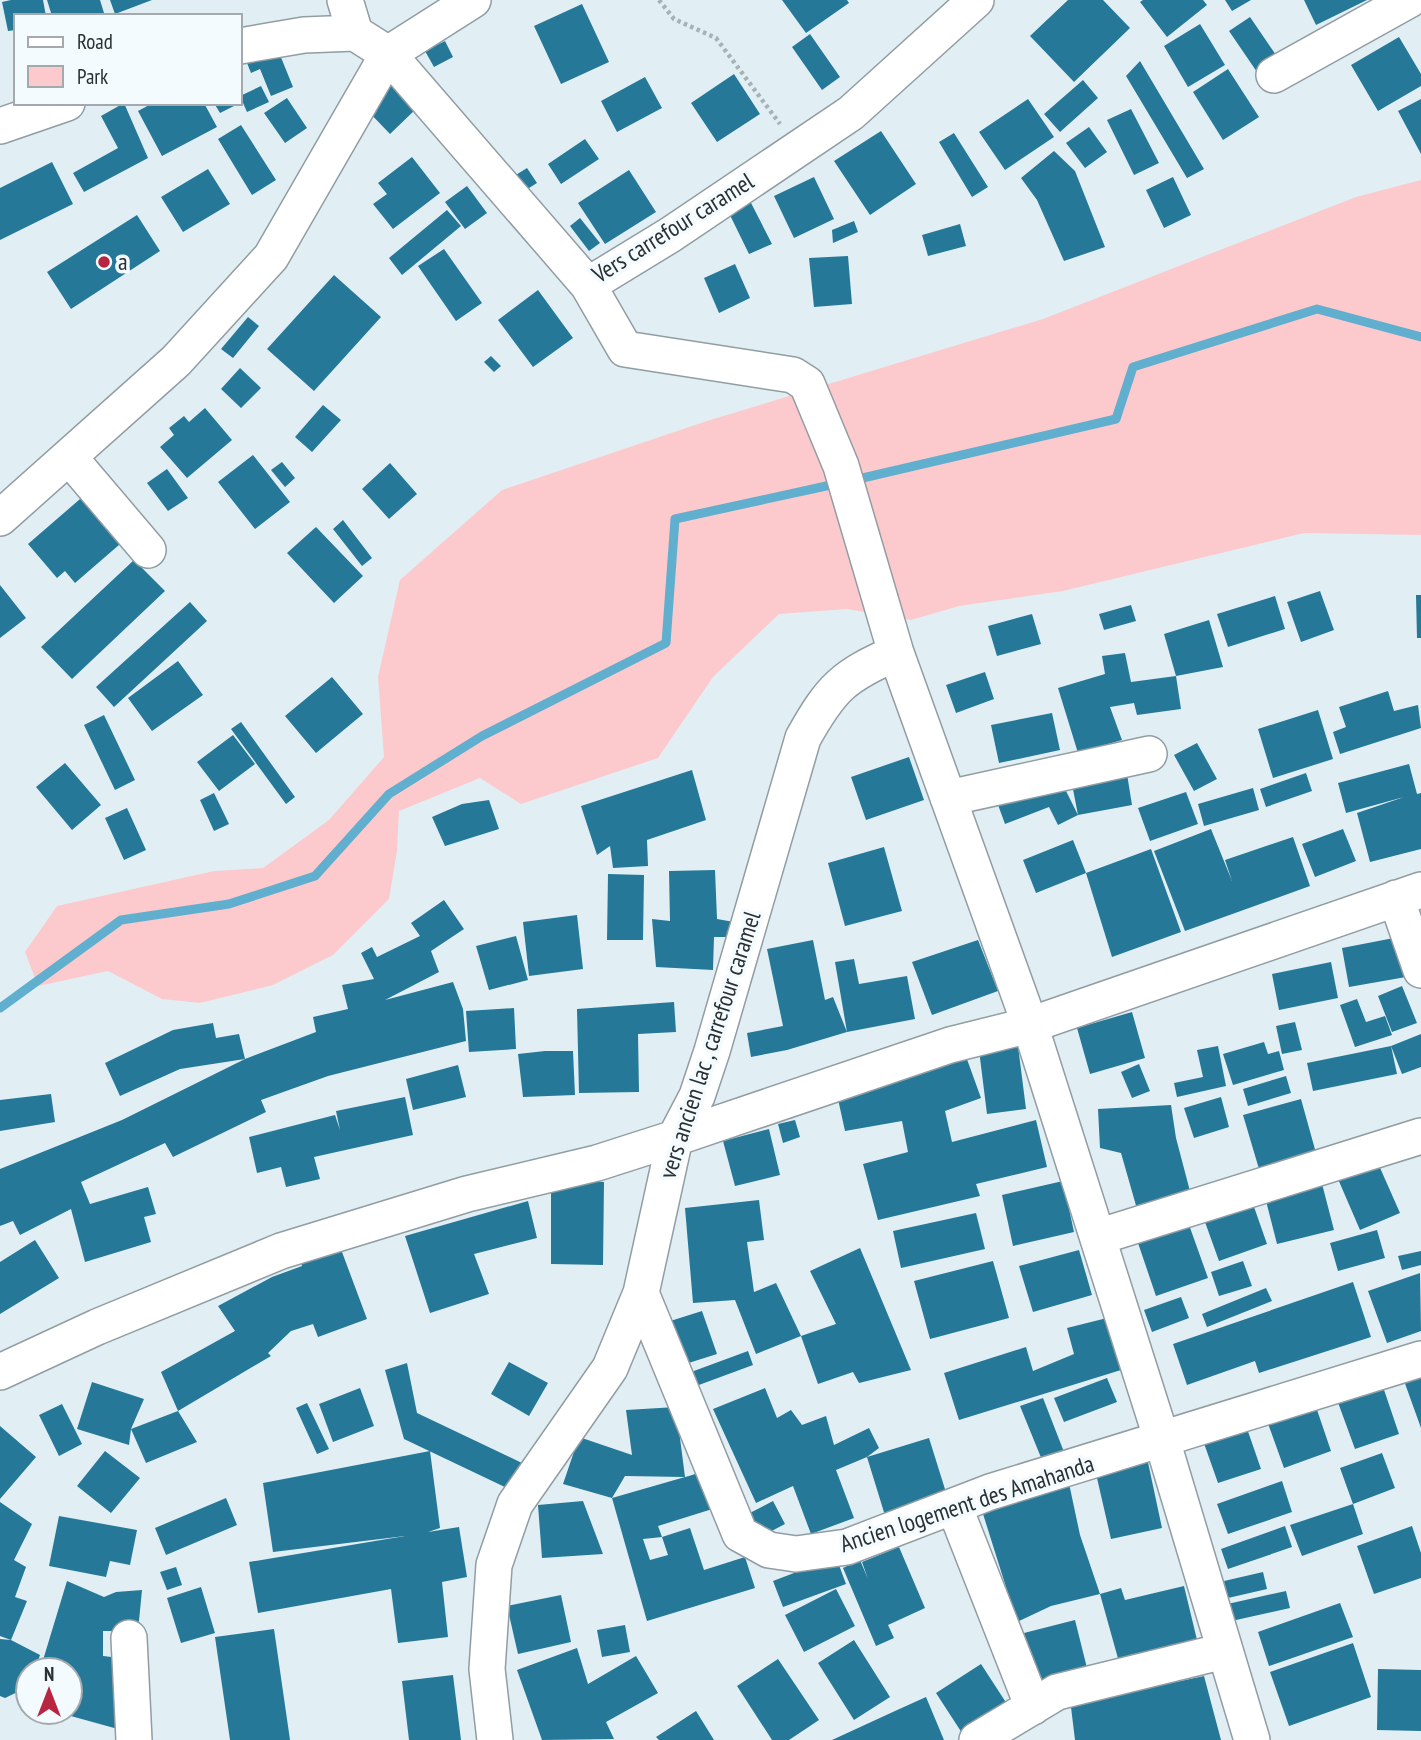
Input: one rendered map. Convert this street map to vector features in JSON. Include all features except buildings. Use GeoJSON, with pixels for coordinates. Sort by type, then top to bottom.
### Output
{"type":"FeatureCollection","features":[{"type":"Feature","properties":{"kind":"street"},"geometry":{"type":"LineString","coordinates":[[0,518],[176,361],[271,257],[388,54],[473,0]]}},
{"type":"Feature","properties":{"kind":"street","name":"Vers carrefour caramel"},"geometry":{"type":"LineString","coordinates":[[350,16],[388,54],[588,285],[670,235],[851,113],[976,0]]}},
{"type":"Feature","properties":{"kind":"street"},"geometry":{"type":"LineString","coordinates":[[1273,75],[1409,0]]}},
{"type":"Feature","properties":{"kind":"street"},"geometry":{"type":"LineString","coordinates":[[242,46],[304,35],[350,16]]}},
{"type":"Feature","properties":{"kind":"street"},"geometry":{"type":"LineString","coordinates":[[0,126],[61,105]]}},
{"type":"Feature","properties":{"kind":"street"},"geometry":{"type":"LineString","coordinates":[[588,285],[625,349],[793,376],[807,384],[841,466],[895,653],[1030,1025],[1163,1440],[1252,1740]]}},
{"type":"Feature","properties":{"kind":"street"},"geometry":{"type":"LineString","coordinates":[[69,457],[148,550]]}},
{"type":"Feature","properties":{"kind":"street","name":"vers ancien lac , carrefour caramel"},"geometry":{"type":"LineString","coordinates":[[495,1740],[486,1669],[494,1565],[515,1504],[610,1368],[641,1293],[675,1139],[697,1096],[712,1051],[803,738],[823,702],[839,683],[895,653]]}},
{"type":"Feature","properties":{"kind":"street"},"geometry":{"type":"LineString","coordinates":[[948,798],[1149,754]]}},
{"type":"Feature","properties":{"kind":"street"},"geometry":{"type":"LineString","coordinates":[[0,1372],[97,1327],[281,1251],[467,1194],[597,1163],[675,1139],[950,1045],[1030,1025],[1409,894],[1421,970]]}},
{"type":"Feature","properties":{"kind":"street"},"geometry":{"type":"LineString","coordinates":[[1098,1237],[1421,1136]]}},
{"type":"Feature","properties":{"kind":"street","name":"Ancien logement des Amahanda"},"geometry":{"type":"LineString","coordinates":[[641,1293],[740,1534],[769,1550],[796,1554],[847,1547],[954,1506],[1421,1359]]}},
{"type":"Feature","properties":{"kind":"street"},"geometry":{"type":"LineString","coordinates":[[954,1506],[1033,1707]]}},
{"type":"Feature","properties":{"kind":"street"},"geometry":{"type":"LineString","coordinates":[[129,1638],[134,1740]]}},
{"type":"Feature","properties":{"kind":"street"},"geometry":{"type":"LineString","coordinates":[[976,1740],[1057,1692],[1224,1651]]}},
{"type":"Feature","properties":{"kind":"path"},"geometry":{"type":"LineString","coordinates":[[659,0],[674,19],[716,38],[798,149]]}},
{"type":"Feature","properties":{"kind":"green space"},"geometry":{"type":"Polygon","coordinates":[[[1421,180],[1421,535],[1304,533],[1063,591],[959,606],[911,620],[847,609],[779,614],[713,677],[658,758],[521,804],[480,778],[399,811],[397,851],[389,899],[333,955],[273,985],[200,1003],[162,999],[108,971],[38,986],[25,952],[57,906],[214,871],[263,868],[329,820],[384,757],[378,677],[400,580],[502,490],[707,421],[1043,319],[1356,197],[1421,180]]]}},
{"type":"Feature","properties":{"kind":"waterway"},"geometry":{"type":"LineString","coordinates":[[854,480],[1116,419],[1133,367],[1317,309],[1421,337]]}},
{"type":"Feature","properties":{"kind":"waterway"},"geometry":{"type":"LineString","coordinates":[[0,1008],[121,920],[229,904],[315,876],[389,794],[482,736],[666,643],[675,519],[840,483]]}},
{"type":"Feature","properties":{"kind":"place","name":"a"},"geometry":{"type":"Point","coordinates":[104,262]}}]}
